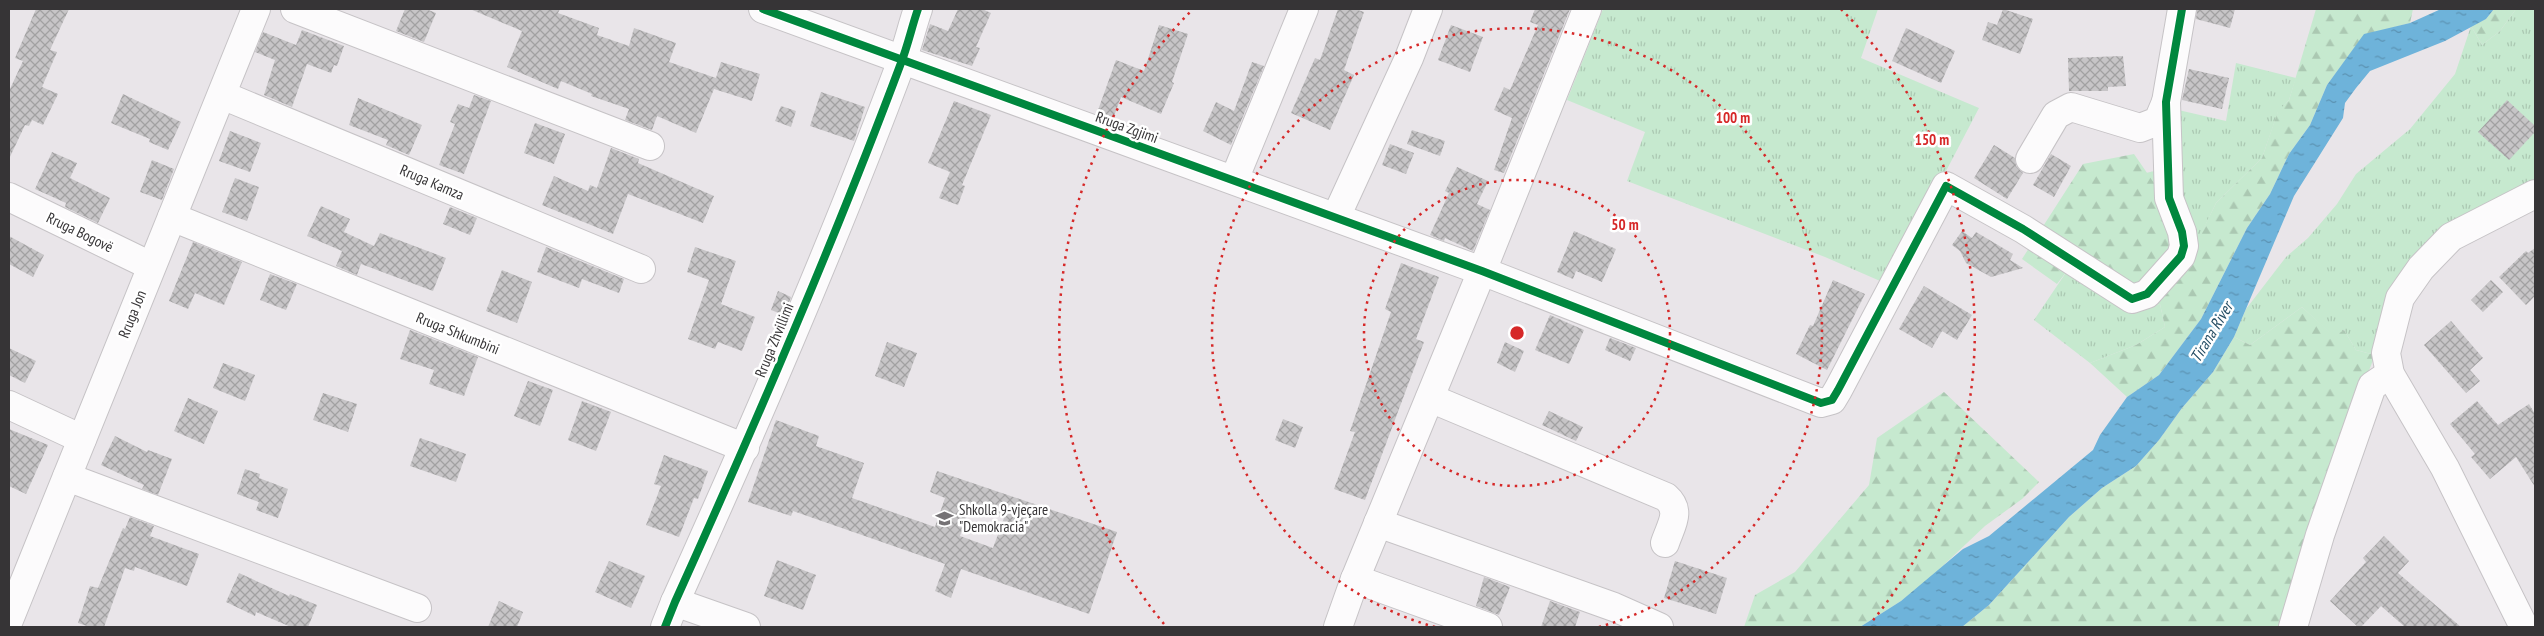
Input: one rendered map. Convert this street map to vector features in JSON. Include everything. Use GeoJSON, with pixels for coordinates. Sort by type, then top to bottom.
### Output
{"type":"FeatureCollection","features":[{"type":"Feature","properties":{"kind":"street","name":"Rruga Jon"},"geometry":{"type":"LineString","coordinates":[[9,620],[16,580],[67,478],[256,9]]}},
{"type":"Feature","properties":{"kind":"street"},"geometry":{"type":"LineString","coordinates":[[295,9],[650,146]]}},
{"type":"Feature","properties":{"kind":"street","name":"Rruga Zgjimi"},"geometry":{"type":"LineString","coordinates":[[763,9],[1482,271],[1821,403],[1832,400],[1838,390],[1946,186],[2023,229],[2132,299],[2147,294],[2181,256],[2184,246],[2182,232],[2169,198],[2166,102]]}},
{"type":"Feature","properties":{"kind":"street","name":"Rruga Zhvillimi"},"geometry":{"type":"LineString","coordinates":[[665,627],[674,602],[745,448],[902,61],[918,9]]}},
{"type":"Feature","properties":{"kind":"street"},"geometry":{"type":"LineString","coordinates":[[1234,180],[1304,9]]}},
{"type":"Feature","properties":{"kind":"street"},"geometry":{"type":"LineString","coordinates":[[1336,217],[1408,58],[1428,9]]}},
{"type":"Feature","properties":{"kind":"street"},"geometry":{"type":"LineString","coordinates":[[1338,627],[1378,523],[1482,271],[1586,9]]}},
{"type":"Feature","properties":{"kind":"street"},"geometry":{"type":"LineString","coordinates":[[2030,159],[2056,115],[2071,107],[2140,128],[2158,121],[2166,102],[2182,9]]}},
{"type":"Feature","properties":{"kind":"street","name":"Rruga Kamza"},"geometry":{"type":"LineString","coordinates":[[222,95],[641,269]]}},
{"type":"Feature","properties":{"kind":"street"},"geometry":{"type":"LineString","coordinates":[[2524,627],[2445,468],[2390,374],[2386,353],[2400,298],[2421,268],[2451,237],[2535,194]]}},
{"type":"Feature","properties":{"kind":"street","name":"Rruga Bogovë"},"geometry":{"type":"LineString","coordinates":[[9,198],[151,266]]}},
{"type":"Feature","properties":{"kind":"street","name":"Rruga Shkumbini"},"geometry":{"type":"LineString","coordinates":[[172,218],[745,448]]}},
{"type":"Feature","properties":{"kind":"street"},"geometry":{"type":"LineString","coordinates":[[2293,627],[2320,535],[2372,386],[2390,374]]}},
{"type":"Feature","properties":{"kind":"street"},"geometry":{"type":"LineString","coordinates":[[1430,398],[1666,497],[1673,504],[1675,510],[1665,543]]}},
{"type":"Feature","properties":{"kind":"street"},"geometry":{"type":"LineString","coordinates":[[9,405],[82,439]]}},
{"type":"Feature","properties":{"kind":"street"},"geometry":{"type":"LineString","coordinates":[[67,478],[417,608]]}},
{"type":"Feature","properties":{"kind":"street"},"geometry":{"type":"LineString","coordinates":[[1378,523],[1614,607],[1659,627]]}},
{"type":"Feature","properties":{"kind":"street"},"geometry":{"type":"LineString","coordinates":[[1356,579],[1488,627]]}},
{"type":"Feature","properties":{"kind":"street"},"geometry":{"type":"LineString","coordinates":[[674,602],[746,627]]}},
{"type":"Feature","properties":{"kind":"green space"},"geometry":{"type":"Polygon","coordinates":[[[1603,9],[1878,9],[1861,58],[1979,108],[1887,284],[1825,257],[1627,181],[1645,132],[1567,100],[1603,9]]]}},
{"type":"Feature","properties":{"kind":"green space"},"geometry":{"type":"Polygon","coordinates":[[[2316,9],[2413,9],[2410,23],[2364,35],[2327,85],[2310,125],[2289,154],[2270,194],[2247,228],[2201,319],[2159,375],[2127,397],[2090,363],[2136,345],[2165,327],[2160,304],[2141,308],[2067,271],[2057,284],[2022,259],[2083,164],[2134,154],[2196,244],[2216,203],[2262,158],[2278,111],[2289,100],[2316,9]]]}},
{"type":"Feature","properties":{"kind":"green space"},"geometry":{"type":"Polygon","coordinates":[[[2494,9],[2516,9],[2500,31],[2482,45],[2471,26],[2486,19],[2494,9]]]}},
{"type":"Feature","properties":{"kind":"green space"},"geometry":{"type":"Polygon","coordinates":[[[2516,9],[2535,9],[2535,181],[2492,202],[2449,227],[2412,258],[2398,277],[2387,299],[2375,355],[2356,350],[2344,330],[2334,337],[2302,307],[2250,345],[2234,337],[2246,309],[2286,257],[2308,238],[2337,204],[2356,174],[2410,129],[2455,74],[2471,26],[2482,45],[2500,31],[2516,9]]]}},
{"type":"Feature","properties":{"kind":"green space"},"geometry":{"type":"Polygon","coordinates":[[[2236,63],[2296,78],[2289,100],[2278,112],[2262,158],[2216,203],[2196,245],[2146,173],[2179,165],[2174,109],[2226,121],[2236,63]]]}},
{"type":"Feature","properties":{"kind":"green space"},"geometry":{"type":"Polygon","coordinates":[[[2067,271],[2141,308],[2160,304],[2165,327],[2136,345],[2090,363],[2034,320],[2067,271]]]}},
{"type":"Feature","properties":{"kind":"green space"},"geometry":{"type":"Polygon","coordinates":[[[2302,307],[2334,336],[2344,330],[2356,350],[2375,355],[2306,534],[2278,627],[1962,627],[1989,605],[2069,517],[2102,488],[2136,466],[2213,372],[2234,337],[2250,345],[2302,307]]]}},
{"type":"Feature","properties":{"kind":"green space"},"geometry":{"type":"Polygon","coordinates":[[[1944,392],[2039,482],[2022,499],[1985,526],[1929,579],[1901,601],[1860,627],[1744,627],[1755,595],[1795,572],[1869,485],[1877,438],[1944,392]]]}},
{"type":"Feature","properties":{"kind":"water","name":"Tirana River"},"geometry":{"type":"Polygon","coordinates":[[[2441,9],[2494,9],[2486,19],[2445,41],[2370,71],[2356,88],[2345,103],[2343,118],[2294,196],[2234,337],[2213,372],[2136,466],[2102,488],[2069,517],[1989,605],[1962,627],[1860,627],[1901,601],[1963,549],[1989,536],[2093,450],[2100,435],[2127,397],[2159,375],[2201,319],[2247,228],[2270,194],[2289,154],[2310,125],[2327,85],[2364,34],[2410,23],[2441,9]]]}},
{"type":"Feature","properties":{"kind":"building"},"geometry":{"type":"Polygon","coordinates":[[[36,9],[69,9],[50,50],[57,52],[42,87],[58,94],[43,125],[32,120],[29,126],[25,125],[9,159],[9,91],[23,61],[15,58],[36,9]]]}},
{"type":"Feature","properties":{"kind":"building"},"geometry":{"type":"Polygon","coordinates":[[[405,9],[426,9],[436,13],[424,42],[396,31],[405,9]]]}},
{"type":"Feature","properties":{"kind":"building"},"geometry":{"type":"Polygon","coordinates":[[[470,9],[560,9],[558,13],[599,28],[597,35],[629,46],[634,28],[676,43],[669,62],[716,78],[721,62],[760,74],[752,101],[714,89],[696,133],[657,116],[652,130],[625,120],[629,109],[591,96],[592,94],[561,81],[558,89],[507,67],[522,31],[470,9]]]}},
{"type":"Feature","properties":{"kind":"building"},"geometry":{"type":"Polygon","coordinates":[[[958,9],[982,9],[991,13],[976,47],[980,48],[972,66],[922,50],[930,24],[948,31],[958,9]]]}},
{"type":"Feature","properties":{"kind":"building"},"geometry":{"type":"Polygon","coordinates":[[[1338,9],[1355,9],[1364,12],[1344,70],[1354,75],[1330,130],[1291,113],[1315,58],[1320,60],[1338,9]]]}},
{"type":"Feature","properties":{"kind":"building"},"geometry":{"type":"Polygon","coordinates":[[[1535,9],[1570,9],[1504,173],[1494,170],[1512,118],[1494,110],[1504,87],[1510,90],[1538,25],[1530,22],[1535,9]]]}},
{"type":"Feature","properties":{"kind":"building"},"geometry":{"type":"Polygon","coordinates":[[[2003,9],[2033,19],[2020,54],[1982,40],[1988,22],[1997,25],[2003,9]]]}},
{"type":"Feature","properties":{"kind":"building"},"geometry":{"type":"Polygon","coordinates":[[[2197,9],[2235,9],[2230,28],[2196,19],[2197,9]]]}},
{"type":"Feature","properties":{"kind":"building"},"geometry":{"type":"Polygon","coordinates":[[[1159,25],[1188,34],[1172,82],[1174,83],[1161,114],[1121,97],[1113,119],[1097,113],[1116,60],[1144,71],[1159,25]]]}},
{"type":"Feature","properties":{"kind":"building"},"geometry":{"type":"Polygon","coordinates":[[[1451,25],[1483,37],[1470,72],[1438,60],[1451,25]]]}},
{"type":"Feature","properties":{"kind":"building"},"geometry":{"type":"Polygon","coordinates":[[[1906,28],[1955,51],[1941,83],[1892,61],[1906,28]]]}},
{"type":"Feature","properties":{"kind":"building"},"geometry":{"type":"Polygon","coordinates":[[[302,30],[344,46],[337,66],[334,65],[331,73],[307,64],[292,107],[264,95],[275,60],[255,52],[263,32],[296,45],[302,30]]]}},
{"type":"Feature","properties":{"kind":"building"},"geometry":{"type":"Polygon","coordinates":[[[2123,56],[2126,86],[2108,87],[2108,91],[2069,91],[2068,58],[2123,56]]]}},
{"type":"Feature","properties":{"kind":"building"},"geometry":{"type":"Polygon","coordinates":[[[1252,62],[1264,66],[1231,145],[1203,131],[1216,102],[1234,111],[1252,62]]]}},
{"type":"Feature","properties":{"kind":"building"},"geometry":{"type":"Polygon","coordinates":[[[2189,69],[2229,78],[2222,109],[2182,100],[2189,69]]]}},
{"type":"Feature","properties":{"kind":"building"},"geometry":{"type":"Polygon","coordinates":[[[821,92],[865,107],[854,141],[810,126],[821,92]]]}},
{"type":"Feature","properties":{"kind":"building"},"geometry":{"type":"Polygon","coordinates":[[[123,94],[181,122],[168,150],[149,142],[150,139],[111,123],[123,94]]]}},
{"type":"Feature","properties":{"kind":"building"},"geometry":{"type":"Polygon","coordinates":[[[474,95],[491,101],[464,174],[439,165],[455,124],[450,122],[458,104],[469,108],[474,95]]]}},
{"type":"Feature","properties":{"kind":"building"},"geometry":{"type":"Polygon","coordinates":[[[358,98],[422,125],[409,155],[386,145],[388,140],[349,125],[358,98]]]}},
{"type":"Feature","properties":{"kind":"building"},"geometry":{"type":"Polygon","coordinates":[[[2507,100],[2535,126],[2535,132],[2509,160],[2478,132],[2507,100]]]}},
{"type":"Feature","properties":{"kind":"building"},"geometry":{"type":"Polygon","coordinates":[[[954,101],[991,115],[962,185],[965,186],[958,205],[939,198],[950,172],[928,163],[954,101]]]}},
{"type":"Feature","properties":{"kind":"building"},"geometry":{"type":"Polygon","coordinates":[[[781,106],[796,111],[791,127],[775,121],[781,106]]]}},
{"type":"Feature","properties":{"kind":"building"},"geometry":{"type":"Polygon","coordinates":[[[535,123],[565,134],[554,164],[524,153],[535,123]]]}},
{"type":"Feature","properties":{"kind":"building"},"geometry":{"type":"Polygon","coordinates":[[[1412,130],[1445,141],[1440,156],[1407,144],[1412,130]]]}},
{"type":"Feature","properties":{"kind":"building"},"geometry":{"type":"Polygon","coordinates":[[[230,131],[261,143],[250,172],[219,161],[230,131]]]}},
{"type":"Feature","properties":{"kind":"building"},"geometry":{"type":"Polygon","coordinates":[[[1390,144],[1414,153],[1406,174],[1382,165],[1390,144]]]}},
{"type":"Feature","properties":{"kind":"building"},"geometry":{"type":"Polygon","coordinates":[[[1994,145],[2015,158],[2016,166],[2023,173],[2007,199],[1974,178],[1994,145]]]}},
{"type":"Feature","properties":{"kind":"building"},"geometry":{"type":"Polygon","coordinates":[[[611,148],[639,159],[638,163],[714,196],[703,223],[628,194],[613,234],[542,205],[554,176],[588,191],[590,185],[597,188],[611,148]]]}},
{"type":"Feature","properties":{"kind":"building"},"geometry":{"type":"Polygon","coordinates":[[[52,152],[77,163],[70,178],[110,198],[98,223],[65,207],[66,203],[35,189],[52,152]]]}},
{"type":"Feature","properties":{"kind":"building"},"geometry":{"type":"Polygon","coordinates":[[[2051,154],[2071,166],[2054,197],[2033,185],[2051,154]]]}},
{"type":"Feature","properties":{"kind":"building"},"geometry":{"type":"Polygon","coordinates":[[[152,160],[174,169],[162,200],[140,192],[152,160]]]}},
{"type":"Feature","properties":{"kind":"building"},"geometry":{"type":"Polygon","coordinates":[[[1457,167],[1488,181],[1477,204],[1490,210],[1473,251],[1445,238],[1444,241],[1430,235],[1449,193],[1445,191],[1457,167]]]}},
{"type":"Feature","properties":{"kind":"building"},"geometry":{"type":"Polygon","coordinates":[[[235,178],[259,187],[247,221],[222,212],[235,178]]]}},
{"type":"Feature","properties":{"kind":"building"},"geometry":{"type":"Polygon","coordinates":[[[321,206],[350,219],[344,232],[374,246],[380,233],[446,258],[433,291],[361,264],[357,275],[336,266],[342,251],[307,236],[321,206]]]}},
{"type":"Feature","properties":{"kind":"building"},"geometry":{"type":"Polygon","coordinates":[[[450,207],[477,218],[470,235],[443,224],[450,207]]]}},
{"type":"Feature","properties":{"kind":"building"},"geometry":{"type":"Polygon","coordinates":[[[1574,231],[1616,249],[1602,282],[1576,271],[1573,279],[1557,272],[1574,231]]]}},
{"type":"Feature","properties":{"kind":"building"},"geometry":{"type":"Polygon","coordinates":[[[1962,231],[1972,238],[1976,232],[2013,254],[2010,260],[2023,268],[1991,277],[1966,263],[1960,251],[1952,245],[1962,231]]]}},
{"type":"Feature","properties":{"kind":"building"},"geometry":{"type":"Polygon","coordinates":[[[9,236],[44,255],[33,277],[9,264],[9,236]]]}},
{"type":"Feature","properties":{"kind":"building"},"geometry":{"type":"Polygon","coordinates":[[[193,242],[242,262],[224,305],[195,293],[188,309],[169,301],[193,242]]]}},
{"type":"Feature","properties":{"kind":"building"},"geometry":{"type":"Polygon","coordinates":[[[546,247],[624,279],[619,293],[582,279],[579,288],[537,272],[546,247]]]}},
{"type":"Feature","properties":{"kind":"building"},"geometry":{"type":"Polygon","coordinates":[[[695,247],[736,261],[721,304],[755,317],[742,351],[718,342],[715,349],[688,339],[709,280],[687,272],[695,247]]]}},
{"type":"Feature","properties":{"kind":"building"},"geometry":{"type":"Polygon","coordinates":[[[2535,248],[2535,296],[2526,305],[2499,277],[2526,251],[2528,253],[2535,248]]]}},
{"type":"Feature","properties":{"kind":"building"},"geometry":{"type":"Polygon","coordinates":[[[1401,263],[1439,277],[1416,339],[1424,342],[1365,500],[1334,489],[1355,432],[1350,431],[1391,312],[1385,309],[1401,263]]]}},
{"type":"Feature","properties":{"kind":"building"},"geometry":{"type":"Polygon","coordinates":[[[502,270],[532,282],[517,323],[486,311],[502,270]]]}},
{"type":"Feature","properties":{"kind":"building"},"geometry":{"type":"Polygon","coordinates":[[[270,274],[297,284],[286,310],[260,300],[270,274]]]}},
{"type":"Feature","properties":{"kind":"building"},"geometry":{"type":"Polygon","coordinates":[[[1833,280],[1865,294],[1827,370],[1796,354],[1810,325],[1813,326],[1833,280]]]}},
{"type":"Feature","properties":{"kind":"building"},"geometry":{"type":"Polygon","coordinates":[[[2491,280],[2503,292],[2483,312],[2471,300],[2491,280]]]}},
{"type":"Feature","properties":{"kind":"building"},"geometry":{"type":"Polygon","coordinates":[[[1924,286],[1972,315],[1957,340],[1942,331],[1932,348],[1899,329],[1924,286]]]}},
{"type":"Feature","properties":{"kind":"building"},"geometry":{"type":"Polygon","coordinates":[[[778,291],[791,297],[784,315],[771,310],[778,291]]]}},
{"type":"Feature","properties":{"kind":"building"},"geometry":{"type":"Polygon","coordinates":[[[1550,315],[1584,330],[1569,364],[1535,350],[1550,315]]]}},
{"type":"Feature","properties":{"kind":"building"},"geometry":{"type":"Polygon","coordinates":[[[2451,321],[2483,358],[2470,370],[2480,381],[2466,393],[2424,345],[2451,321]]]}},
{"type":"Feature","properties":{"kind":"building"},"geometry":{"type":"Polygon","coordinates":[[[410,330],[478,357],[464,396],[429,384],[434,370],[400,359],[410,330]]]}},
{"type":"Feature","properties":{"kind":"building"},"geometry":{"type":"Polygon","coordinates":[[[1610,338],[1636,348],[1630,361],[1605,350],[1610,338]]]}},
{"type":"Feature","properties":{"kind":"building"},"geometry":{"type":"Polygon","coordinates":[[[887,342],[917,353],[904,387],[875,376],[887,342]]]}},
{"type":"Feature","properties":{"kind":"building"},"geometry":{"type":"Polygon","coordinates":[[[1505,342],[1524,351],[1515,372],[1497,363],[1505,342]]]}},
{"type":"Feature","properties":{"kind":"building"},"geometry":{"type":"Polygon","coordinates":[[[9,348],[36,361],[25,383],[9,375],[9,348]]]}},
{"type":"Feature","properties":{"kind":"building"},"geometry":{"type":"Polygon","coordinates":[[[223,363],[255,375],[245,401],[213,388],[223,363]]]}},
{"type":"Feature","properties":{"kind":"building"},"geometry":{"type":"Polygon","coordinates":[[[528,381],[553,390],[540,426],[514,416],[528,381]]]}},
{"type":"Feature","properties":{"kind":"building"},"geometry":{"type":"Polygon","coordinates":[[[323,393],[357,404],[348,432],[313,420],[323,393]]]}},
{"type":"Feature","properties":{"kind":"building"},"geometry":{"type":"Polygon","coordinates":[[[188,398],[218,411],[204,444],[174,431],[188,398]]]}},
{"type":"Feature","properties":{"kind":"building"},"geometry":{"type":"Polygon","coordinates":[[[582,401],[611,412],[596,451],[568,440],[582,401]]]}},
{"type":"Feature","properties":{"kind":"building"},"geometry":{"type":"Polygon","coordinates":[[[2477,401],[2498,425],[2529,404],[2535,414],[2535,487],[2516,457],[2490,479],[2471,457],[2475,454],[2450,424],[2477,401]]]}},
{"type":"Feature","properties":{"kind":"building"},"geometry":{"type":"Polygon","coordinates":[[[1549,411],[1583,427],[1576,441],[1542,425],[1549,411]]]}},
{"type":"Feature","properties":{"kind":"building"},"geometry":{"type":"Polygon","coordinates":[[[1283,419],[1303,427],[1295,448],[1275,440],[1283,419]]]}},
{"type":"Feature","properties":{"kind":"building"},"geometry":{"type":"Polygon","coordinates":[[[776,420],[819,436],[816,446],[864,463],[852,498],[935,527],[945,498],[930,492],[937,471],[1117,532],[1089,614],[961,569],[951,598],[935,591],[945,564],[793,511],[791,516],[748,502],[776,420]],[[970,507],[960,536],[993,548],[1004,518],[970,507]]]}},
{"type":"Feature","properties":{"kind":"building"},"geometry":{"type":"Polygon","coordinates":[[[9,429],[48,445],[26,494],[9,486],[9,429]]]}},
{"type":"Feature","properties":{"kind":"building"},"geometry":{"type":"Polygon","coordinates":[[[115,436],[147,452],[148,450],[172,459],[158,495],[142,489],[144,485],[101,465],[115,436]]]}},
{"type":"Feature","properties":{"kind":"building"},"geometry":{"type":"Polygon","coordinates":[[[420,438],[466,454],[456,482],[410,466],[420,438]]]}},
{"type":"Feature","properties":{"kind":"building"},"geometry":{"type":"Polygon","coordinates":[[[664,455],[708,471],[698,499],[694,498],[679,537],[646,525],[661,486],[654,484],[664,455]]]}},
{"type":"Feature","properties":{"kind":"building"},"geometry":{"type":"Polygon","coordinates":[[[245,469],[260,474],[259,478],[288,489],[278,518],[256,510],[259,502],[237,494],[245,469]]]}},
{"type":"Feature","properties":{"kind":"building"},"geometry":{"type":"Polygon","coordinates":[[[130,517],[154,526],[150,536],[199,554],[187,586],[135,567],[134,571],[125,568],[104,627],[90,627],[78,623],[90,586],[98,588],[123,528],[125,529],[130,517]]]}},
{"type":"Feature","properties":{"kind":"building"},"geometry":{"type":"Polygon","coordinates":[[[2384,536],[2409,561],[2398,573],[2461,627],[2405,627],[2381,606],[2361,627],[2358,627],[2330,601],[2366,562],[2363,558],[2384,536]]]}},
{"type":"Feature","properties":{"kind":"building"},"geometry":{"type":"Polygon","coordinates":[[[777,560],[816,575],[803,610],[764,596],[777,560]]]}},
{"type":"Feature","properties":{"kind":"building"},"geometry":{"type":"Polygon","coordinates":[[[609,561],[645,576],[631,608],[595,592],[609,561]]]}},
{"type":"Feature","properties":{"kind":"building"},"geometry":{"type":"Polygon","coordinates":[[[1675,561],[1727,578],[1716,614],[1664,598],[1675,561]]]}},
{"type":"Feature","properties":{"kind":"building"},"geometry":{"type":"Polygon","coordinates":[[[239,573],[289,596],[290,594],[317,605],[308,627],[291,627],[256,612],[255,616],[226,602],[239,573]]]}},
{"type":"Feature","properties":{"kind":"building"},"geometry":{"type":"Polygon","coordinates":[[[1484,577],[1510,587],[1499,615],[1476,606],[1484,577]]]}},
{"type":"Feature","properties":{"kind":"building"},"geometry":{"type":"Polygon","coordinates":[[[499,601],[523,612],[517,627],[488,627],[499,601]]]}},
{"type":"Feature","properties":{"kind":"building"},"geometry":{"type":"Polygon","coordinates":[[[1550,601],[1580,612],[1575,627],[1541,627],[1550,601]]]}},
{"type":"Feature","properties":{"kind":"cycle path"},"geometry":{"type":"LineString","coordinates":[[763,9],[1482,271],[1821,403],[1832,400],[1838,390],[1946,186],[2023,229],[2132,299],[2147,294],[2181,256],[2184,246],[2182,232],[2169,198],[2166,102],[2182,9]]}},
{"type":"Feature","properties":{"kind":"cycle path"},"geometry":{"type":"LineString","coordinates":[[665,627],[821,267],[901,63],[918,9]]}},
{"type":"Feature","properties":{"kind":"place","name":"Shkolla 9-vjeçare \"Demokracia\""},"geometry":{"type":"Point","coordinates":[945,518]}}]}
